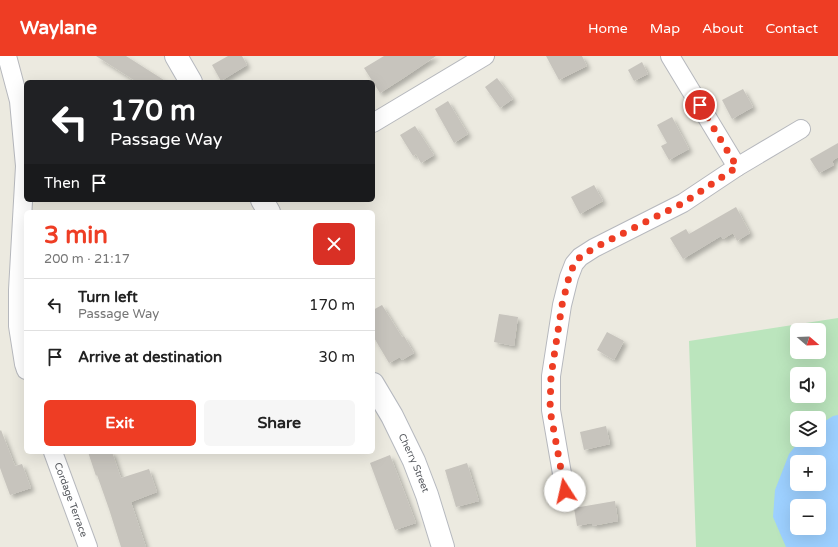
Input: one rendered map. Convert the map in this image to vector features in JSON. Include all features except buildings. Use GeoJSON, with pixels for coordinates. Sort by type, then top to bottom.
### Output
{"type":"FeatureCollection","features":[{"type":"Feature","properties":{"kind":"main road"},"geometry":{"type":"LineString","coordinates":[[176,56],[190,80]]}},
{"type":"Feature","properties":{"kind":"main road","name":"Cherry Street"},"geometry":{"type":"LineString","coordinates":[[375,387],[392,416],[414,461],[428,495],[443,547]]}},
{"type":"Feature","properties":{"kind":"street"},"geometry":{"type":"LineString","coordinates":[[7,56],[19,101],[24,155]]}},
{"type":"Feature","properties":{"kind":"street"},"geometry":{"type":"LineString","coordinates":[[375,122],[485,56]]}},
{"type":"Feature","properties":{"kind":"street"},"geometry":{"type":"LineString","coordinates":[[670,56],[737,167]]}},
{"type":"Feature","properties":{"kind":"street"},"geometry":{"type":"LineString","coordinates":[[565,491],[550,410],[551,376],[562,305],[574,264],[580,257],[594,248],[683,203],[737,167],[801,129]]}},
{"type":"Feature","properties":{"kind":"street"},"geometry":{"type":"LineString","coordinates":[[24,184],[18,290],[18,326],[24,360]]}},
{"type":"Feature","properties":{"kind":"street","name":"Cordage Terrace"},"geometry":{"type":"LineString","coordinates":[[54,454],[88,547]]}},
{"type":"Feature","properties":{"kind":"green space"},"geometry":{"type":"Polygon","coordinates":[[[838,318],[838,547],[696,547],[689,341],[790,325],[790,359],[826,359],[826,323],[806,323],[838,318]]]}},
{"type":"Feature","properties":{"kind":"water"},"geometry":{"type":"Polygon","coordinates":[[[838,415],[838,547],[786,547],[773,517],[775,490],[789,454],[794,447],[826,447],[826,420],[838,415]]]}},
{"type":"Feature","properties":{"kind":"route"},"geometry":{"type":"LineString","coordinates":[[565,491],[550,410],[551,376],[562,305],[569,277],[574,264],[580,257],[594,248],[683,203],[737,167],[700,105]]}}]}
